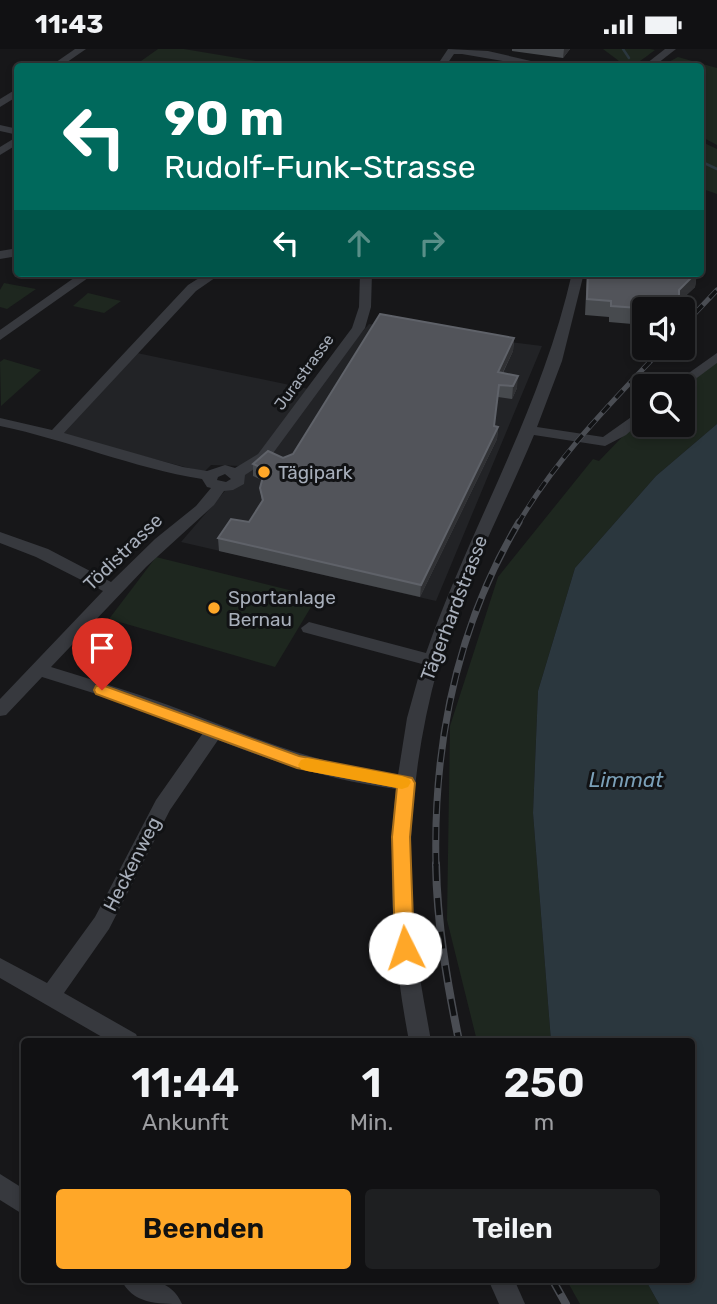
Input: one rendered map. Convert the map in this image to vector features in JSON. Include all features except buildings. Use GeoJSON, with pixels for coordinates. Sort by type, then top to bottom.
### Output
{"type":"FeatureCollection","features":[{"type":"Feature","properties":{"kind":"street"},"geometry":{"type":"LineString","coordinates":[[59,63],[81,49]]}},
{"type":"Feature","properties":{"kind":"street"},"geometry":{"type":"LineString","coordinates":[[443,63],[451,51],[457,49],[534,63]]}},
{"type":"Feature","properties":{"kind":"street"},"geometry":{"type":"LineString","coordinates":[[652,63],[671,49]]}},
{"type":"Feature","properties":{"kind":"street"},"geometry":{"type":"LineString","coordinates":[[0,104],[14,93]]}},
{"type":"Feature","properties":{"kind":"street"},"geometry":{"type":"LineString","coordinates":[[0,336],[83,277]]}},
{"type":"Feature","properties":{"kind":"street"},"geometry":{"type":"LineString","coordinates":[[55,435],[192,288],[210,277]]}},
{"type":"Feature","properties":{"kind":"street","name":"Jurastrasse"},"geometry":{"type":"LineString","coordinates":[[215,482],[216,471],[225,469],[237,473],[263,457],[358,328],[365,307],[366,277]]}},
{"type":"Feature","properties":{"kind":"street","name":"Tägerhardstrasse"},"geometry":{"type":"LineString","coordinates":[[420,1038],[405,948],[401,897],[401,837],[414,730],[431,661],[447,614],[529,430],[565,336],[577,277]]}},
{"type":"Feature","properties":{"kind":"street"},"geometry":{"type":"LineString","coordinates":[[694,374],[717,357]]}},
{"type":"Feature","properties":{"kind":"street"},"geometry":{"type":"LineString","coordinates":[[529,430],[605,442],[632,422]]}},
{"type":"Feature","properties":{"kind":"street"},"geometry":{"type":"LineString","coordinates":[[3,427],[55,435],[215,482]]}},
{"type":"Feature","properties":{"kind":"street","name":"Tödistrasse"},"geometry":{"type":"LineString","coordinates":[[0,710],[113,590],[212,498],[215,482]]}},
{"type":"Feature","properties":{"kind":"street"},"geometry":{"type":"LineString","coordinates":[[0,537],[42,553],[113,590]]}},
{"type":"Feature","properties":{"kind":"street"},"geometry":{"type":"LineString","coordinates":[[309,628],[431,661]]}},
{"type":"Feature","properties":{"kind":"street"},"geometry":{"type":"LineString","coordinates":[[38,669],[306,764],[406,783]]}},
{"type":"Feature","properties":{"kind":"street","name":"Heckenweg"},"geometry":{"type":"LineString","coordinates":[[50,996],[102,923],[163,804],[214,732]]}},
{"type":"Feature","properties":{"kind":"street"},"geometry":{"type":"LineString","coordinates":[[0,967],[123,1038]]}},
{"type":"Feature","properties":{"kind":"street"},"geometry":{"type":"LineString","coordinates":[[0,1186],[21,1201]]}},
{"type":"Feature","properties":{"kind":"street"},"geometry":{"type":"LineString","coordinates":[[140,1283],[169,1304]]}},
{"type":"Feature","properties":{"kind":"street"},"geometry":{"type":"LineString","coordinates":[[503,1283],[512,1304]]}},
{"type":"Feature","properties":{"kind":"shaded area"},"geometry":{"type":"Polygon","coordinates":[[[158,49],[184,49],[268,63],[138,63],[158,49]]]}},
{"type":"Feature","properties":{"kind":"shaded area"},"geometry":{"type":"Polygon","coordinates":[[[603,49],[655,50],[636,63],[619,61],[603,49]]]}},
{"type":"Feature","properties":{"kind":"shaded area"},"geometry":{"type":"Polygon","coordinates":[[[678,57],[699,63],[667,63],[678,57]]]}},
{"type":"Feature","properties":{"kind":"shaded area"},"geometry":{"type":"Polygon","coordinates":[[[704,64],[717,68],[717,145],[704,138],[704,64]]]}},
{"type":"Feature","properties":{"kind":"shaded area"},"geometry":{"type":"Polygon","coordinates":[[[704,143],[717,149],[717,194],[704,189],[704,143]]]}},
{"type":"Feature","properties":{"kind":"shaded area"},"geometry":{"type":"Polygon","coordinates":[[[4,283],[36,289],[7,309],[0,307],[0,290],[4,283]]]}},
{"type":"Feature","properties":{"kind":"shaded area"},"geometry":{"type":"Polygon","coordinates":[[[88,293],[121,301],[104,313],[73,306],[88,293]]]}},
{"type":"Feature","properties":{"kind":"shaded area"},"geometry":{"type":"Polygon","coordinates":[[[369,324],[542,346],[436,601],[181,542],[249,463],[241,466],[211,465],[204,472],[62,435],[137,353],[309,389],[295,409],[369,324]]]}},
{"type":"Feature","properties":{"kind":"shaded area"},"geometry":{"type":"Polygon","coordinates":[[[4,359],[41,370],[1,406],[0,362],[4,359]]]}},
{"type":"Feature","properties":{"kind":"shaded area"},"geometry":{"type":"Polygon","coordinates":[[[717,361],[717,424],[656,476],[575,568],[538,691],[533,813],[551,1038],[476,1038],[447,920],[450,726],[498,577],[593,459],[599,461],[632,428],[632,437],[695,437],[695,378],[717,361]]]}},
{"type":"Feature","properties":{"kind":"shaded area","name":"Sportanlage Bernau"},"geometry":{"type":"Polygon","coordinates":[[[156,557],[317,597],[275,667],[109,619],[156,557]]]}},
{"type":"Feature","properties":{"kind":"shaded area"},"geometry":{"type":"Polygon","coordinates":[[[568,1283],[647,1283],[659,1304],[580,1304],[568,1283]]]}},
{"type":"Feature","properties":{"kind":"water","name":"Limmat"},"geometry":{"type":"Polygon","coordinates":[[[717,424],[717,1304],[659,1304],[647,1283],[695,1283],[695,1038],[551,1038],[533,813],[538,691],[575,568],[656,476],[717,424]]]}},
{"type":"Feature","properties":{"kind":"waterway"},"geometry":{"type":"LineString","coordinates":[[623,49],[629,58]]}},
{"type":"Feature","properties":{"kind":"waterway"},"geometry":{"type":"LineString","coordinates":[[704,163],[717,169]]}},
{"type":"Feature","properties":{"kind":"railway"},"geometry":{"type":"LineString","coordinates":[[695,313],[717,290]]}},
{"type":"Feature","properties":{"kind":"railway"},"geometry":{"type":"LineString","coordinates":[[518,524],[567,454],[652,360]]}},
{"type":"Feature","properties":{"kind":"railway"},"geometry":{"type":"LineString","coordinates":[[436,864],[439,776],[453,688],[479,603],[519,522]]}},
{"type":"Feature","properties":{"kind":"railway"},"geometry":{"type":"LineString","coordinates":[[436,864],[443,953],[458,1038]]}},
{"type":"Feature","properties":{"kind":"railway"},"geometry":{"type":"LineString","coordinates":[[554,1283],[566,1304]]}},
{"type":"Feature","properties":{"kind":"slow traffic"},"geometry":{"type":"LineString","coordinates":[[307,765],[402,782]]}},
{"type":"Feature","properties":{"kind":"place","name":"Tägipark"},"geometry":{"type":"Point","coordinates":[264,472]}},
{"type":"Feature","properties":{"kind":"place","name":"Sportanlage Bernau"},"geometry":{"type":"Point","coordinates":[214,608]}},
{"type":"Feature","properties":{"kind":"route"},"geometry":{"type":"LineString","coordinates":[[102,690],[200,725],[270,754],[323,769],[406,783],[401,837],[401,897],[405,948]]}}]}
